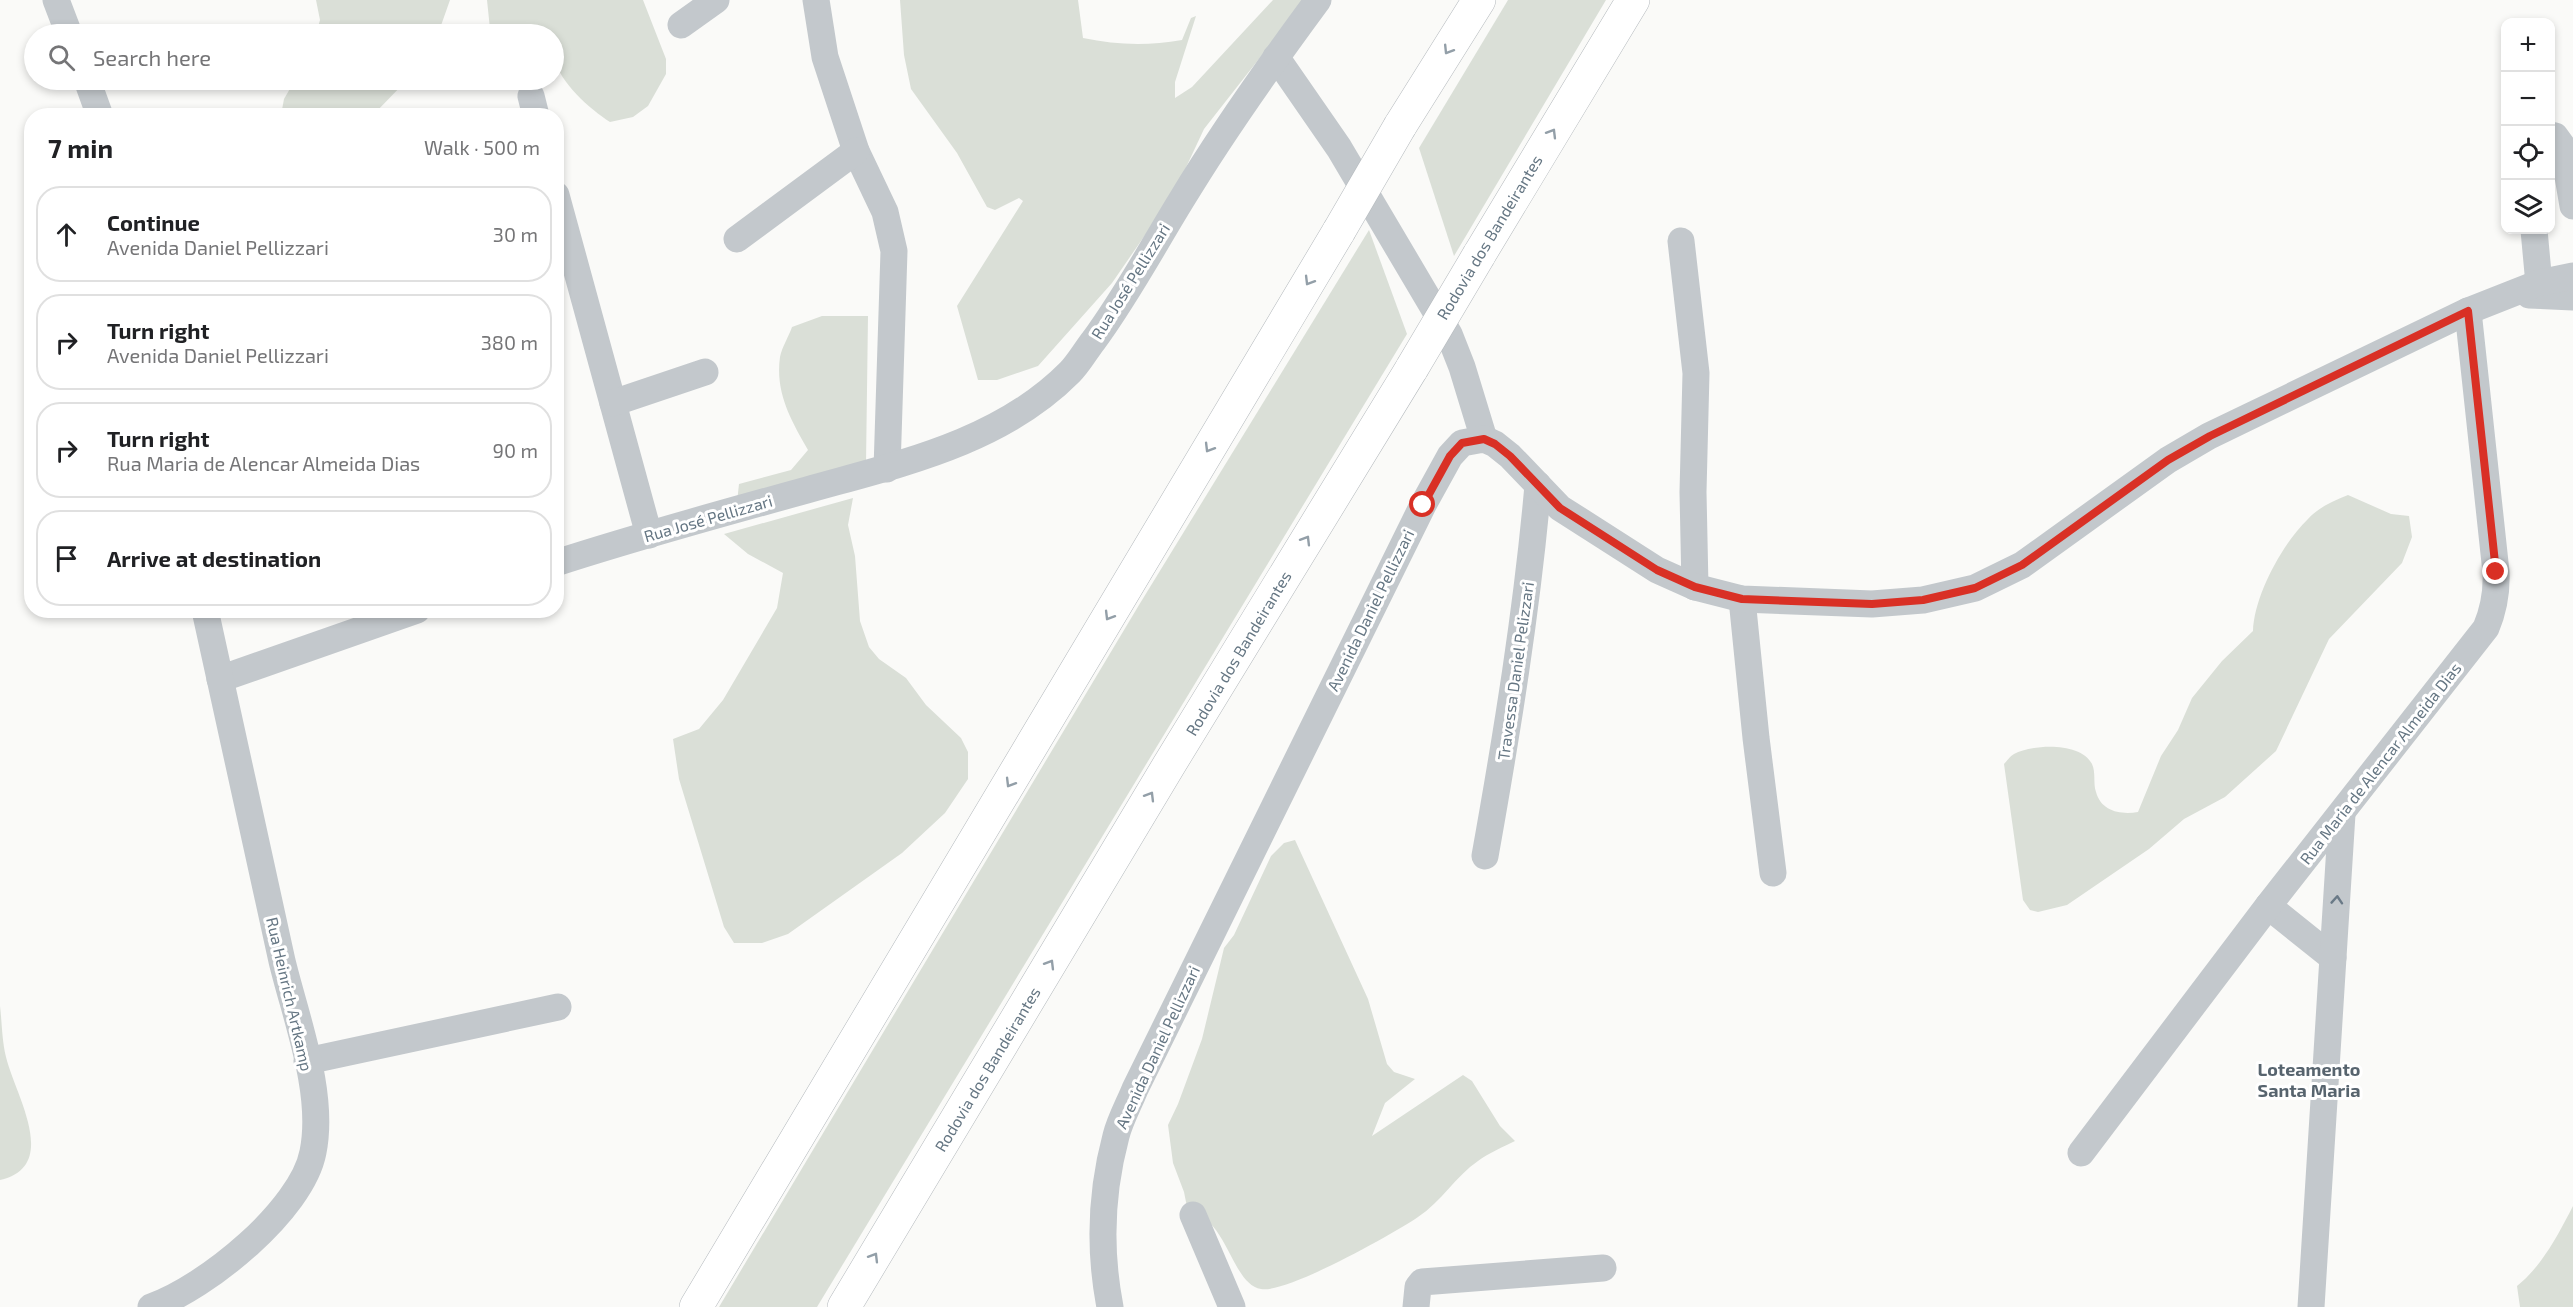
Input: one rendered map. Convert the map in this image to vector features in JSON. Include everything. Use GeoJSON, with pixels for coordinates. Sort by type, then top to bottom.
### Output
{"type":"FeatureCollection","features":[{"type":"Feature","properties":{"kind":"highway"},"geometry":{"type":"LineString","coordinates":[[696,1307],[1400,126],[1479,0]]}},
{"type":"Feature","properties":{"kind":"highway","name":"Rodovia dos Bandeirantes"},"geometry":{"type":"LineString","coordinates":[[844,1307],[1169,765],[1412,368],[1633,0]]}},
{"type":"Feature","properties":{"kind":"street"},"geometry":{"type":"LineString","coordinates":[[56,0],[65,24]]}},
{"type":"Feature","properties":{"kind":"street"},"geometry":{"type":"LineString","coordinates":[[681,25],[716,0]]}},
{"type":"Feature","properties":{"kind":"street"},"geometry":{"type":"LineString","coordinates":[[816,0],[825,57],[856,151],[885,212],[894,251],[887,469]]}},
{"type":"Feature","properties":{"kind":"street","name":"Rua José Pellizzari"},"geometry":{"type":"LineString","coordinates":[[564,561],[887,469],[938,452],[996,426],[1042,396],[1071,371],[1119,305],[1183,198],[1276,57],[1318,0]]}},
{"type":"Feature","properties":{"kind":"street"},"geometry":{"type":"LineString","coordinates":[[1276,57],[1339,148],[1449,334],[1462,367],[1484,439],[1495,444],[1510,456],[1560,508],[1594,531],[1657,570],[1695,587],[1742,599],[1872,604],[1923,600],[1975,588],[2022,565],[2168,460],[2210,436],[2468,311],[2510,294],[2540,289],[2573,276]]}},
{"type":"Feature","properties":{"kind":"street"},"geometry":{"type":"LineString","coordinates":[[91,90],[97,108]]}},
{"type":"Feature","properties":{"kind":"street"},"geometry":{"type":"LineString","coordinates":[[2555,136],[2563,147],[2565,199]]}},
{"type":"Feature","properties":{"kind":"street"},"geometry":{"type":"LineString","coordinates":[[737,239],[856,151]]}},
{"type":"Feature","properties":{"kind":"street"},"geometry":{"type":"LineString","coordinates":[[564,224],[650,535]]}},
{"type":"Feature","properties":{"kind":"street"},"geometry":{"type":"LineString","coordinates":[[2534,234],[2540,289]]}},
{"type":"Feature","properties":{"kind":"street"},"geometry":{"type":"LineString","coordinates":[[1681,241],[1696,373],[1693,492],[1695,587]]}},
{"type":"Feature","properties":{"kind":"street"},"geometry":{"type":"LineString","coordinates":[[2540,289],[2573,297]]}},
{"type":"Feature","properties":{"kind":"street","name":"Rua Maria de Alencar Almeida Dias"},"geometry":{"type":"LineString","coordinates":[[2081,1153],[2268,906],[2486,628],[2494,608],[2497,592],[2496,572],[2468,311]]}},
{"type":"Feature","properties":{"kind":"street"},"geometry":{"type":"LineString","coordinates":[[613,403],[705,372]]}},
{"type":"Feature","properties":{"kind":"street","name":"Avenida Daniel Pellizzari"},"geometry":{"type":"LineString","coordinates":[[1110,1307],[1102,1241],[1105,1184],[1117,1134],[1135,1089],[1423,505],[1450,456],[1462,443],[1484,439]]}},
{"type":"Feature","properties":{"kind":"street","name":"Travessa Daniel Pelizzari"},"geometry":{"type":"LineString","coordinates":[[1485,856],[1516,677],[1532,555],[1538,485]]}},
{"type":"Feature","properties":{"kind":"street"},"geometry":{"type":"LineString","coordinates":[[1742,599],[1773,873]]}},
{"type":"Feature","properties":{"kind":"street","name":"Rua Heinrich Artkamp"},"geometry":{"type":"LineString","coordinates":[[151,1307],[189,1289],[243,1248],[281,1212],[304,1178],[313,1154],[316,1131],[307,1061],[285,974],[207,618]]}},
{"type":"Feature","properties":{"kind":"street"},"geometry":{"type":"LineString","coordinates":[[220,679],[394,618]]}},
{"type":"Feature","properties":{"kind":"street"},"geometry":{"type":"LineString","coordinates":[[2311,1307],[2342,814]]}},
{"type":"Feature","properties":{"kind":"street"},"geometry":{"type":"LineString","coordinates":[[2268,906],[2333,958]]}},
{"type":"Feature","properties":{"kind":"street"},"geometry":{"type":"LineString","coordinates":[[307,1061],[558,1007]]}},
{"type":"Feature","properties":{"kind":"street"},"geometry":{"type":"LineString","coordinates":[[1193,1215],[1232,1307]]}},
{"type":"Feature","properties":{"kind":"street"},"geometry":{"type":"LineString","coordinates":[[1416,1307],[1418,1287],[1422,1282],[1603,1268]]}},
{"type":"Feature","properties":{"kind":"shaded area"},"geometry":{"type":"Polygon","coordinates":[[[316,0],[450,0],[442,24],[319,24],[316,0]]]}},
{"type":"Feature","properties":{"kind":"shaded area"},"geometry":{"type":"Polygon","coordinates":[[[487,0],[643,0],[666,59],[666,74],[648,106],[633,117],[610,122],[585,103],[564,80],[564,24],[489,24],[487,0]]]}},
{"type":"Feature","properties":{"kind":"shaded area"},"geometry":{"type":"Polygon","coordinates":[[[900,0],[1078,0],[1083,38],[1120,43],[1144,44],[1182,40],[1191,18],[1196,16],[1175,82],[1175,98],[1192,87],[1273,0],[1305,0],[1204,129],[1174,193],[1112,283],[1038,366],[997,380],[978,380],[957,306],[1023,201],[1019,198],[995,210],[987,207],[957,153],[911,89],[904,55],[900,0]]]}},
{"type":"Feature","properties":{"kind":"shaded area"},"geometry":{"type":"Polygon","coordinates":[[[1508,0],[1606,0],[1454,256],[1419,148],[1508,0]]]}},
{"type":"Feature","properties":{"kind":"shaded area"},"geometry":{"type":"Polygon","coordinates":[[[289,90],[397,90],[380,108],[282,108],[289,90]]]}},
{"type":"Feature","properties":{"kind":"shaded area"},"geometry":{"type":"Polygon","coordinates":[[[1369,230],[1407,334],[817,1307],[719,1307],[1139,605],[1369,230]]]}},
{"type":"Feature","properties":{"kind":"shaded area"},"geometry":{"type":"Polygon","coordinates":[[[822,316],[868,316],[866,464],[737,502],[739,484],[791,470],[808,450],[790,417],[782,394],[780,357],[792,327],[822,316]]]}},
{"type":"Feature","properties":{"kind":"shaded area"},"geometry":{"type":"Polygon","coordinates":[[[2348,495],[2391,514],[2409,516],[2412,537],[2402,563],[2329,639],[2276,751],[2225,797],[2184,819],[2149,849],[2067,905],[2038,912],[2030,910],[2023,900],[2004,764],[2014,754],[2033,748],[2056,747],[2078,752],[2092,764],[2095,789],[2102,804],[2118,812],[2138,812],[2161,756],[2178,730],[2192,698],[2222,661],[2253,631],[2258,602],[2279,556],[2298,530],[2317,511],[2348,495]]]}},
{"type":"Feature","properties":{"kind":"shaded area"},"geometry":{"type":"Polygon","coordinates":[[[853,498],[848,525],[855,556],[860,621],[869,647],[879,659],[906,678],[926,705],[961,738],[968,752],[968,779],[945,813],[902,853],[788,934],[762,943],[734,943],[724,927],[679,779],[673,739],[699,729],[723,700],[777,608],[783,573],[748,554],[724,534],[853,498]]]}},
{"type":"Feature","properties":{"kind":"shaded area"},"geometry":{"type":"Polygon","coordinates":[[[1295,840],[1368,999],[1387,1064],[1394,1072],[1415,1079],[1385,1103],[1372,1136],[1463,1075],[1472,1081],[1500,1126],[1515,1141],[1470,1167],[1426,1211],[1405,1225],[1315,1273],[1274,1288],[1261,1289],[1251,1284],[1243,1276],[1212,1225],[1188,1212],[1184,1192],[1173,1163],[1168,1125],[1202,1039],[1224,948],[1234,935],[1271,856],[1284,843],[1295,840]]]}},
{"type":"Feature","properties":{"kind":"shaded area"},"geometry":{"type":"Polygon","coordinates":[[[0,1006],[6,1057],[24,1109],[31,1145],[28,1160],[18,1172],[0,1180],[0,1006]]]}},
{"type":"Feature","properties":{"kind":"shaded area"},"geometry":{"type":"Polygon","coordinates":[[[2573,1206],[2573,1307],[2520,1307],[2517,1286],[2542,1260],[2573,1206]]]}},
{"type":"Feature","properties":{"kind":"district","name":"Loteamento Santa Maria"},"geometry":{"type":"Point","coordinates":[2309,1079]}},
{"type":"Feature","properties":{"kind":"route"},"geometry":{"type":"LineString","coordinates":[[1423,505],[1450,456],[1462,443],[1484,439],[1495,444],[1510,456],[1560,508],[1657,570],[1695,587],[1742,599],[1872,604],[1923,600],[1975,588],[2022,565],[2168,460],[2210,436],[2468,311],[2496,572]]}}]}
